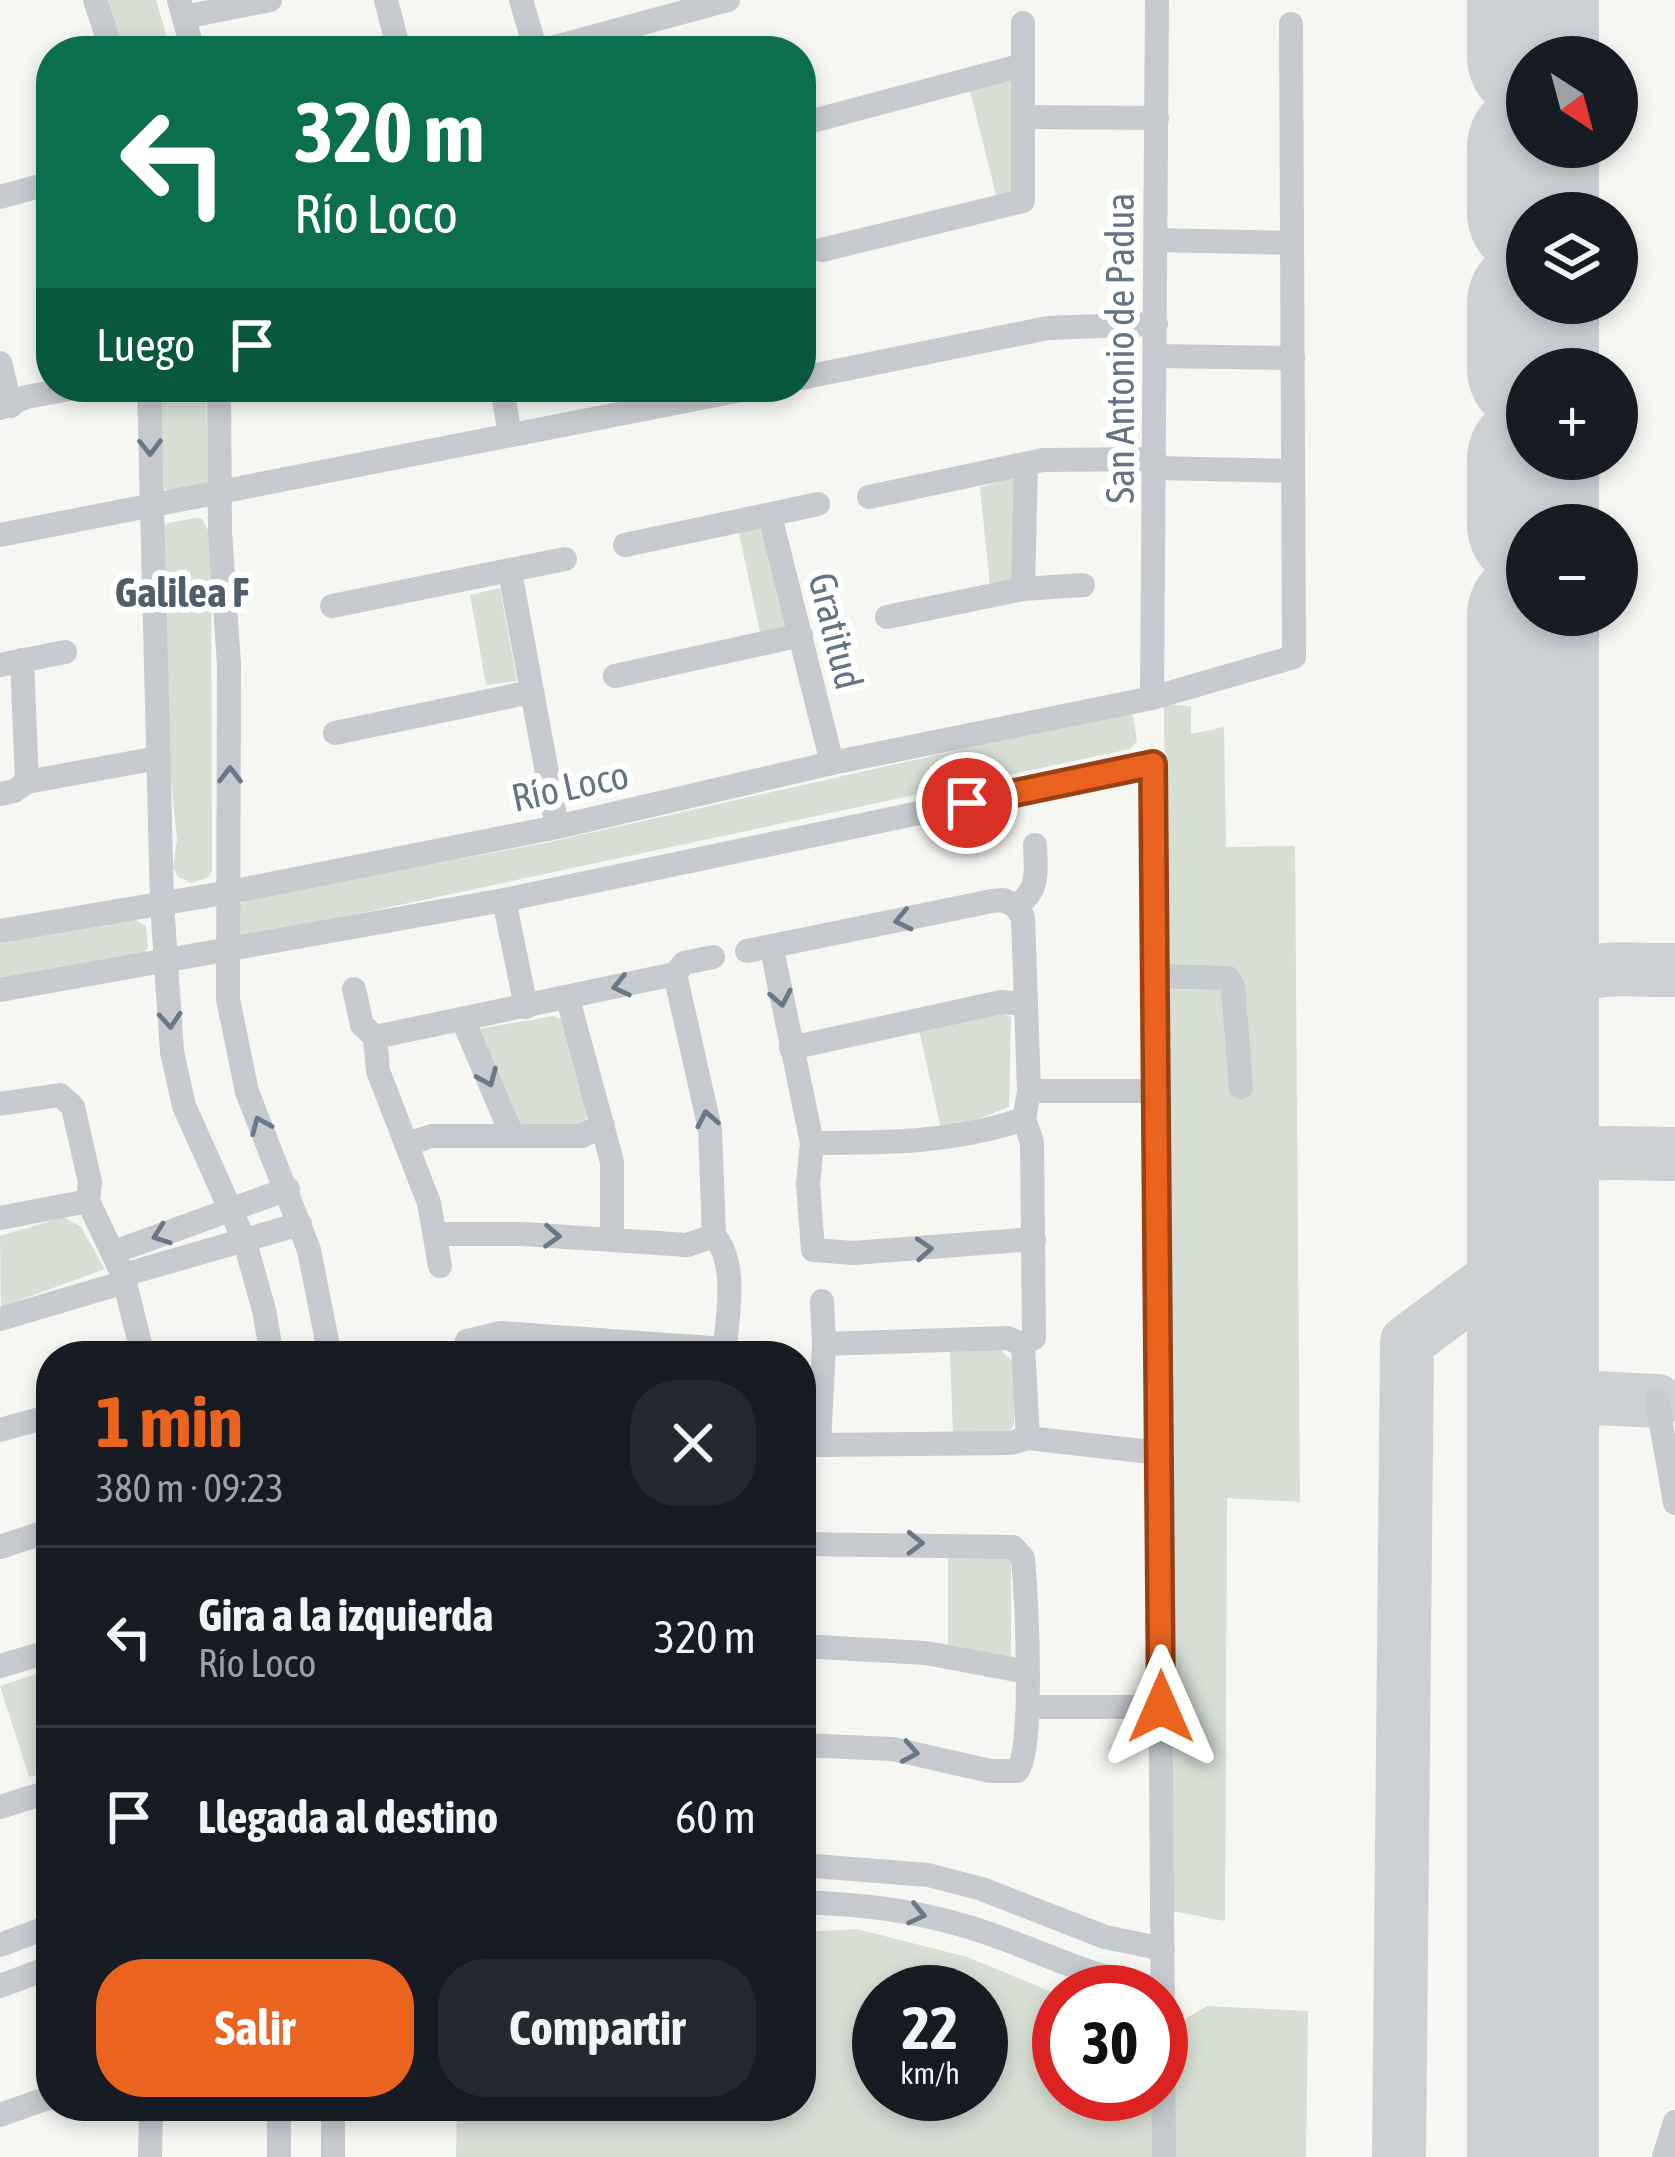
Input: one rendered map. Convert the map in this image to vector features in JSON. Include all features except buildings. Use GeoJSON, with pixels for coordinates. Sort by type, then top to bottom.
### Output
{"type":"FeatureCollection","features":[{"type":"Feature","properties":{"kind":"street"},"geometry":{"type":"LineString","coordinates":[[95,0],[107,36]]}},
{"type":"Feature","properties":{"kind":"street"},"geometry":{"type":"LineString","coordinates":[[182,9],[270,0]]}},
{"type":"Feature","properties":{"kind":"street"},"geometry":{"type":"LineString","coordinates":[[386,0],[395,36]]}},
{"type":"Feature","properties":{"kind":"street"},"geometry":{"type":"LineString","coordinates":[[521,0],[533,36]]}},
{"type":"Feature","properties":{"kind":"street"},"geometry":{"type":"LineString","coordinates":[[578,36],[644,11],[728,0]]}},
{"type":"Feature","properties":{"kind":"street","name":"San Antonio de Padua"},"geometry":{"type":"LineString","coordinates":[[1152,698],[1157,0]]}},
{"type":"Feature","properties":{"kind":"street"},"geometry":{"type":"LineString","coordinates":[[822,250],[1023,201],[1023,23]]}},
{"type":"Feature","properties":{"kind":"street"},"geometry":{"type":"LineString","coordinates":[[869,497],[1056,459],[1293,471],[1291,24]]}},
{"type":"Feature","properties":{"kind":"street"},"geometry":{"type":"LineString","coordinates":[[816,120],[1023,65]]}},
{"type":"Feature","properties":{"kind":"street"},"geometry":{"type":"LineString","coordinates":[[1023,117],[1157,118]]}},
{"type":"Feature","properties":{"kind":"street"},"geometry":{"type":"LineString","coordinates":[[0,197],[36,187]]}},
{"type":"Feature","properties":{"kind":"street"},"geometry":{"type":"LineString","coordinates":[[1156,240],[1292,243]]}},
{"type":"Feature","properties":{"kind":"street"},"geometry":{"type":"LineString","coordinates":[[816,375],[1048,328],[1156,324]]}},
{"type":"Feature","properties":{"kind":"street"},"geometry":{"type":"LineString","coordinates":[[1156,356],[1293,358]]}},
{"type":"Feature","properties":{"kind":"street"},"geometry":{"type":"LineString","coordinates":[[0,363],[5,407],[36,395]]}},
{"type":"Feature","properties":{"kind":"street"},"geometry":{"type":"LineString","coordinates":[[149,402],[162,903],[172,1052],[184,1106],[245,1242],[269,1341]]}},
{"type":"Feature","properties":{"kind":"street"},"geometry":{"type":"LineString","coordinates":[[219,402],[229,664],[228,999],[241,1070],[301,1224],[320,1291],[328,1341]]}},
{"type":"Feature","properties":{"kind":"street"},"geometry":{"type":"LineString","coordinates":[[504,402],[510,435]]}},
{"type":"Feature","properties":{"kind":"street"},"geometry":{"type":"LineString","coordinates":[[0,535],[680,402]]}},
{"type":"Feature","properties":{"kind":"street"},"geometry":{"type":"LineString","coordinates":[[1023,589],[1026,464]]}},
{"type":"Feature","properties":{"kind":"street","name":"Río Loco"},"geometry":{"type":"LineString","coordinates":[[0,931],[230,892],[557,827],[832,763],[1152,698],[1294,657],[1293,471]]}},
{"type":"Feature","properties":{"kind":"street"},"geometry":{"type":"LineString","coordinates":[[625,545],[818,504]]}},
{"type":"Feature","properties":{"kind":"street","name":"Gratitud"},"geometry":{"type":"LineString","coordinates":[[770,516],[832,763]]}},
{"type":"Feature","properties":{"kind":"street"},"geometry":{"type":"LineString","coordinates":[[332,606],[566,559]]}},
{"type":"Feature","properties":{"kind":"street"},"geometry":{"type":"LineString","coordinates":[[511,572],[557,827]]}},
{"type":"Feature","properties":{"kind":"street"},"geometry":{"type":"LineString","coordinates":[[887,617],[1023,589],[1083,585]]}},
{"type":"Feature","properties":{"kind":"street"},"geometry":{"type":"LineString","coordinates":[[615,676],[801,635]]}},
{"type":"Feature","properties":{"kind":"street"},"geometry":{"type":"LineString","coordinates":[[27,782],[11,663],[64,652]]}},
{"type":"Feature","properties":{"kind":"street"},"geometry":{"type":"LineString","coordinates":[[334,733],[531,692]]}},
{"type":"Feature","properties":{"kind":"street"},"geometry":{"type":"LineString","coordinates":[[0,794],[27,782],[158,758]]}},
{"type":"Feature","properties":{"kind":"street"},"geometry":{"type":"LineString","coordinates":[[0,990],[504,900],[1153,764],[1163,1965]]}},
{"type":"Feature","properties":{"kind":"street"},"geometry":{"type":"LineString","coordinates":[[1016,907],[1034,892],[1034,845]]}},
{"type":"Feature","properties":{"kind":"street"},"geometry":{"type":"LineString","coordinates":[[504,900],[526,1007]]}},
{"type":"Feature","properties":{"kind":"street"},"geometry":{"type":"LineString","coordinates":[[1024,1345],[1034,1338],[1035,1274],[1032,1142],[1024,1119],[1029,1091],[1023,917],[1004,900],[992,901],[759,950],[791,1048],[812,1143],[808,1184],[813,1250],[854,1253],[1034,1239]]}},
{"type":"Feature","properties":{"kind":"street"},"geometry":{"type":"LineString","coordinates":[[375,1037],[675,974],[684,963],[713,958]]}},
{"type":"Feature","properties":{"kind":"street"},"geometry":{"type":"LineString","coordinates":[[675,974],[710,1129],[714,1236],[724,1246],[728,1297],[725,1341]]}},
{"type":"Feature","properties":{"kind":"street"},"geometry":{"type":"LineString","coordinates":[[1155,976],[1228,978],[1233,986],[1241,1087]]}},
{"type":"Feature","properties":{"kind":"street"},"geometry":{"type":"LineString","coordinates":[[354,989],[362,1025],[375,1037],[378,1071],[408,1144],[440,1266]]}},
{"type":"Feature","properties":{"kind":"street"},"geometry":{"type":"LineString","coordinates":[[568,999],[613,1162],[612,1239]]}},
{"type":"Feature","properties":{"kind":"street"},"geometry":{"type":"LineString","coordinates":[[791,1048],[1001,1002],[1026,1004]]}},
{"type":"Feature","properties":{"kind":"street"},"geometry":{"type":"LineString","coordinates":[[463,1020],[512,1136]]}},
{"type":"Feature","properties":{"kind":"street"},"geometry":{"type":"LineString","coordinates":[[1029,1091],[1156,1090]]}},
{"type":"Feature","properties":{"kind":"street"},"geometry":{"type":"LineString","coordinates":[[0,1104],[53,1095],[65,1096],[73,1107],[90,1183],[88,1201],[121,1270],[139,1341]]}},
{"type":"Feature","properties":{"kind":"street"},"geometry":{"type":"LineString","coordinates":[[812,1143],[901,1144],[1024,1119]]}},
{"type":"Feature","properties":{"kind":"street"},"geometry":{"type":"LineString","coordinates":[[408,1144],[431,1136],[582,1136],[603,1125]]}},
{"type":"Feature","properties":{"kind":"street"},"geometry":{"type":"LineString","coordinates":[[0,1319],[121,1270],[230,1210],[287,1189]]}},
{"type":"Feature","properties":{"kind":"street"},"geometry":{"type":"LineString","coordinates":[[0,1218],[88,1201]]}},
{"type":"Feature","properties":{"kind":"street"},"geometry":{"type":"LineString","coordinates":[[121,1270],[301,1224]]}},
{"type":"Feature","properties":{"kind":"street"},"geometry":{"type":"LineString","coordinates":[[435,1234],[694,1245],[714,1236]]}},
{"type":"Feature","properties":{"kind":"street"},"geometry":{"type":"LineString","coordinates":[[822,1301],[819,1445],[1011,1443],[1028,1438],[1159,1453]]}},
{"type":"Feature","properties":{"kind":"street"},"geometry":{"type":"LineString","coordinates":[[467,1341],[500,1333],[594,1341]]}},
{"type":"Feature","properties":{"kind":"street"},"geometry":{"type":"LineString","coordinates":[[824,1344],[1008,1338],[1024,1345]]}},
{"type":"Feature","properties":{"kind":"street"},"geometry":{"type":"LineString","coordinates":[[1024,1345],[1028,1438]]}},
{"type":"Feature","properties":{"kind":"street"},"geometry":{"type":"LineString","coordinates":[[1657,1401],[1675,1503]]}},
{"type":"Feature","properties":{"kind":"street"},"geometry":{"type":"LineString","coordinates":[[0,1430],[36,1420]]}},
{"type":"Feature","properties":{"kind":"street"},"geometry":{"type":"LineString","coordinates":[[0,1546],[36,1535]]}},
{"type":"Feature","properties":{"kind":"street"},"geometry":{"type":"LineString","coordinates":[[816,1544],[1013,1547],[1023,1558],[1028,1706],[1025,1761],[1017,1771],[990,1771],[893,1749],[816,1746]]}},
{"type":"Feature","properties":{"kind":"street"},"geometry":{"type":"LineString","coordinates":[[816,1647],[926,1653],[1027,1672]]}},
{"type":"Feature","properties":{"kind":"street"},"geometry":{"type":"LineString","coordinates":[[0,1666],[36,1655]]}},
{"type":"Feature","properties":{"kind":"street"},"geometry":{"type":"LineString","coordinates":[[1028,1706],[1161,1707]]}},
{"type":"Feature","properties":{"kind":"street"},"geometry":{"type":"LineString","coordinates":[[0,1807],[36,1796]]}},
{"type":"Feature","properties":{"kind":"street"},"geometry":{"type":"LineString","coordinates":[[816,1865],[928,1875],[982,1889],[1105,1937],[1163,1949]]}},
{"type":"Feature","properties":{"kind":"street"},"geometry":{"type":"LineString","coordinates":[[816,1903],[924,1915],[989,1934],[1064,1965]]}},
{"type":"Feature","properties":{"kind":"street"},"geometry":{"type":"LineString","coordinates":[[0,1945],[36,1932]]}},
{"type":"Feature","properties":{"kind":"street"},"geometry":{"type":"LineString","coordinates":[[0,1986],[36,1973]]}},
{"type":"Feature","properties":{"kind":"street"},"geometry":{"type":"LineString","coordinates":[[0,2115],[36,2102]]}},
{"type":"Feature","properties":{"kind":"street"},"geometry":{"type":"LineString","coordinates":[[150,2157],[151,2121]]}},
{"type":"Feature","properties":{"kind":"street"},"geometry":{"type":"LineString","coordinates":[[278,2157],[279,2121]]}},
{"type":"Feature","properties":{"kind":"street"},"geometry":{"type":"LineString","coordinates":[[333,2121],[333,2157]]}},
{"type":"Feature","properties":{"kind":"street"},"geometry":{"type":"LineString","coordinates":[[1164,2121],[1164,2157]]}},
{"type":"Feature","properties":{"kind":"street"},"geometry":{"type":"LineString","coordinates":[[1664,2157],[1675,2122]]}},
{"type":"Feature","properties":{"kind":"shaded area"},"geometry":{"type":"Polygon","coordinates":[[[107,0],[156,0],[167,36],[120,36],[107,0]]]}},
{"type":"Feature","properties":{"kind":"shaded area"},"geometry":{"type":"Polygon","coordinates":[[[1012,80],[1011,193],[996,195],[970,91],[1012,80]]]}},
{"type":"Feature","properties":{"kind":"shaded area"},"geometry":{"type":"Polygon","coordinates":[[[159,402],[206,402],[208,485],[176,492],[164,489],[159,402]]]}},
{"type":"Feature","properties":{"kind":"shaded area"},"geometry":{"type":"Polygon","coordinates":[[[1016,477],[1015,583],[990,586],[980,487],[1016,477]]]}},
{"type":"Feature","properties":{"kind":"shaded area"},"geometry":{"type":"Polygon","coordinates":[[[202,519],[211,536],[212,871],[192,883],[178,877],[173,868],[177,840],[165,720],[162,528],[202,519]]]}},
{"type":"Feature","properties":{"kind":"shaded area"},"geometry":{"type":"Polygon","coordinates":[[[764,524],[787,626],[760,632],[739,533],[764,524]]]}},
{"type":"Feature","properties":{"kind":"shaded area"},"geometry":{"type":"Polygon","coordinates":[[[500,588],[517,681],[486,685],[470,595],[500,588]]]}},
{"type":"Feature","properties":{"kind":"shaded area"},"geometry":{"type":"Polygon","coordinates":[[[1164,704],[1191,706],[1191,734],[1224,727],[1226,847],[1295,846],[1300,1502],[1227,1498],[1225,1921],[1172,1911],[1164,704]]]}},
{"type":"Feature","properties":{"kind":"shaded area"},"geometry":{"type":"Polygon","coordinates":[[[1128,712],[1137,741],[1130,749],[245,938],[240,934],[240,904],[252,897],[545,843],[1128,712]]]}},
{"type":"Feature","properties":{"kind":"shaded area"},"geometry":{"type":"Polygon","coordinates":[[[133,918],[146,926],[148,947],[141,959],[0,981],[0,943],[133,918]]]}},
{"type":"Feature","properties":{"kind":"shaded area"},"geometry":{"type":"Polygon","coordinates":[[[1000,1013],[1011,1017],[1009,1107],[942,1133],[919,1030],[1000,1013]]]}},
{"type":"Feature","properties":{"kind":"shaded area"},"geometry":{"type":"Polygon","coordinates":[[[554,1016],[562,1020],[590,1112],[580,1130],[518,1130],[477,1029],[554,1016]]]}},
{"type":"Feature","properties":{"kind":"shaded area"},"geometry":{"type":"Polygon","coordinates":[[[64,1217],[81,1227],[105,1269],[1,1307],[0,1236],[64,1217]]]}},
{"type":"Feature","properties":{"kind":"shaded area"},"geometry":{"type":"Polygon","coordinates":[[[998,1347],[1016,1365],[1014,1424],[1006,1436],[953,1435],[950,1352],[998,1347]]]}},
{"type":"Feature","properties":{"kind":"shaded area"},"geometry":{"type":"Polygon","coordinates":[[[948,1556],[1011,1559],[1011,1659],[948,1647],[948,1556]]]}},
{"type":"Feature","properties":{"kind":"shaded area"},"geometry":{"type":"Polygon","coordinates":[[[36,1674],[36,1775],[29,1777],[0,1686],[36,1674]]]}},
{"type":"Feature","properties":{"kind":"shaded area"},"geometry":{"type":"Polygon","coordinates":[[[857,1929],[986,1965],[852,1965],[852,2121],[1008,2121],[1008,1974],[1032,1984],[1032,2121],[1188,2121],[1188,2017],[1207,2006],[1308,2011],[1306,2157],[456,2157],[457,2121],[816,2121],[816,1931],[857,1929]]]}},
{"type":"Feature","properties":{"kind":"taxiway"},"geometry":{"type":"LineString","coordinates":[[1533,939],[1560,965],[1575,972]]}},
{"type":"Feature","properties":{"kind":"taxiway"},"geometry":{"type":"LineString","coordinates":[[1533,1004],[1565,980],[1582,974],[1675,970]]}},
{"type":"Feature","properties":{"kind":"taxiway"},"geometry":{"type":"LineString","coordinates":[[1533,1125],[1562,1150],[1579,1155]]}},
{"type":"Feature","properties":{"kind":"taxiway"},"geometry":{"type":"LineString","coordinates":[[1533,1185],[1574,1156],[1675,1154]]}},
{"type":"Feature","properties":{"kind":"taxiway"},"geometry":{"type":"LineString","coordinates":[[1399,2157],[1407,1342],[1533,1248]]}},
{"type":"Feature","properties":{"kind":"taxiway"},"geometry":{"type":"LineString","coordinates":[[1533,1395],[1657,1401]]}},
{"type":"Feature","properties":{"kind":"runway"},"geometry":{"type":"LineString","coordinates":[[1533,0],[1533,36]]}},
{"type":"Feature","properties":{"kind":"runway"},"geometry":{"type":"LineString","coordinates":[[1533,168],[1533,192]]}},
{"type":"Feature","properties":{"kind":"runway"},"geometry":{"type":"LineString","coordinates":[[1533,324],[1533,348]]}},
{"type":"Feature","properties":{"kind":"runway"},"geometry":{"type":"LineString","coordinates":[[1533,480],[1533,504]]}},
{"type":"Feature","properties":{"kind":"runway"},"geometry":{"type":"LineString","coordinates":[[1533,636],[1533,2157]]}},
{"type":"Feature","properties":{"kind":"district","name":"Galilea F"},"geometry":{"type":"Point","coordinates":[182,592]}},
{"type":"Feature","properties":{"kind":"route"},"geometry":{"type":"LineString","coordinates":[[967,803],[1153,764],[1161,1707]]}}]}
